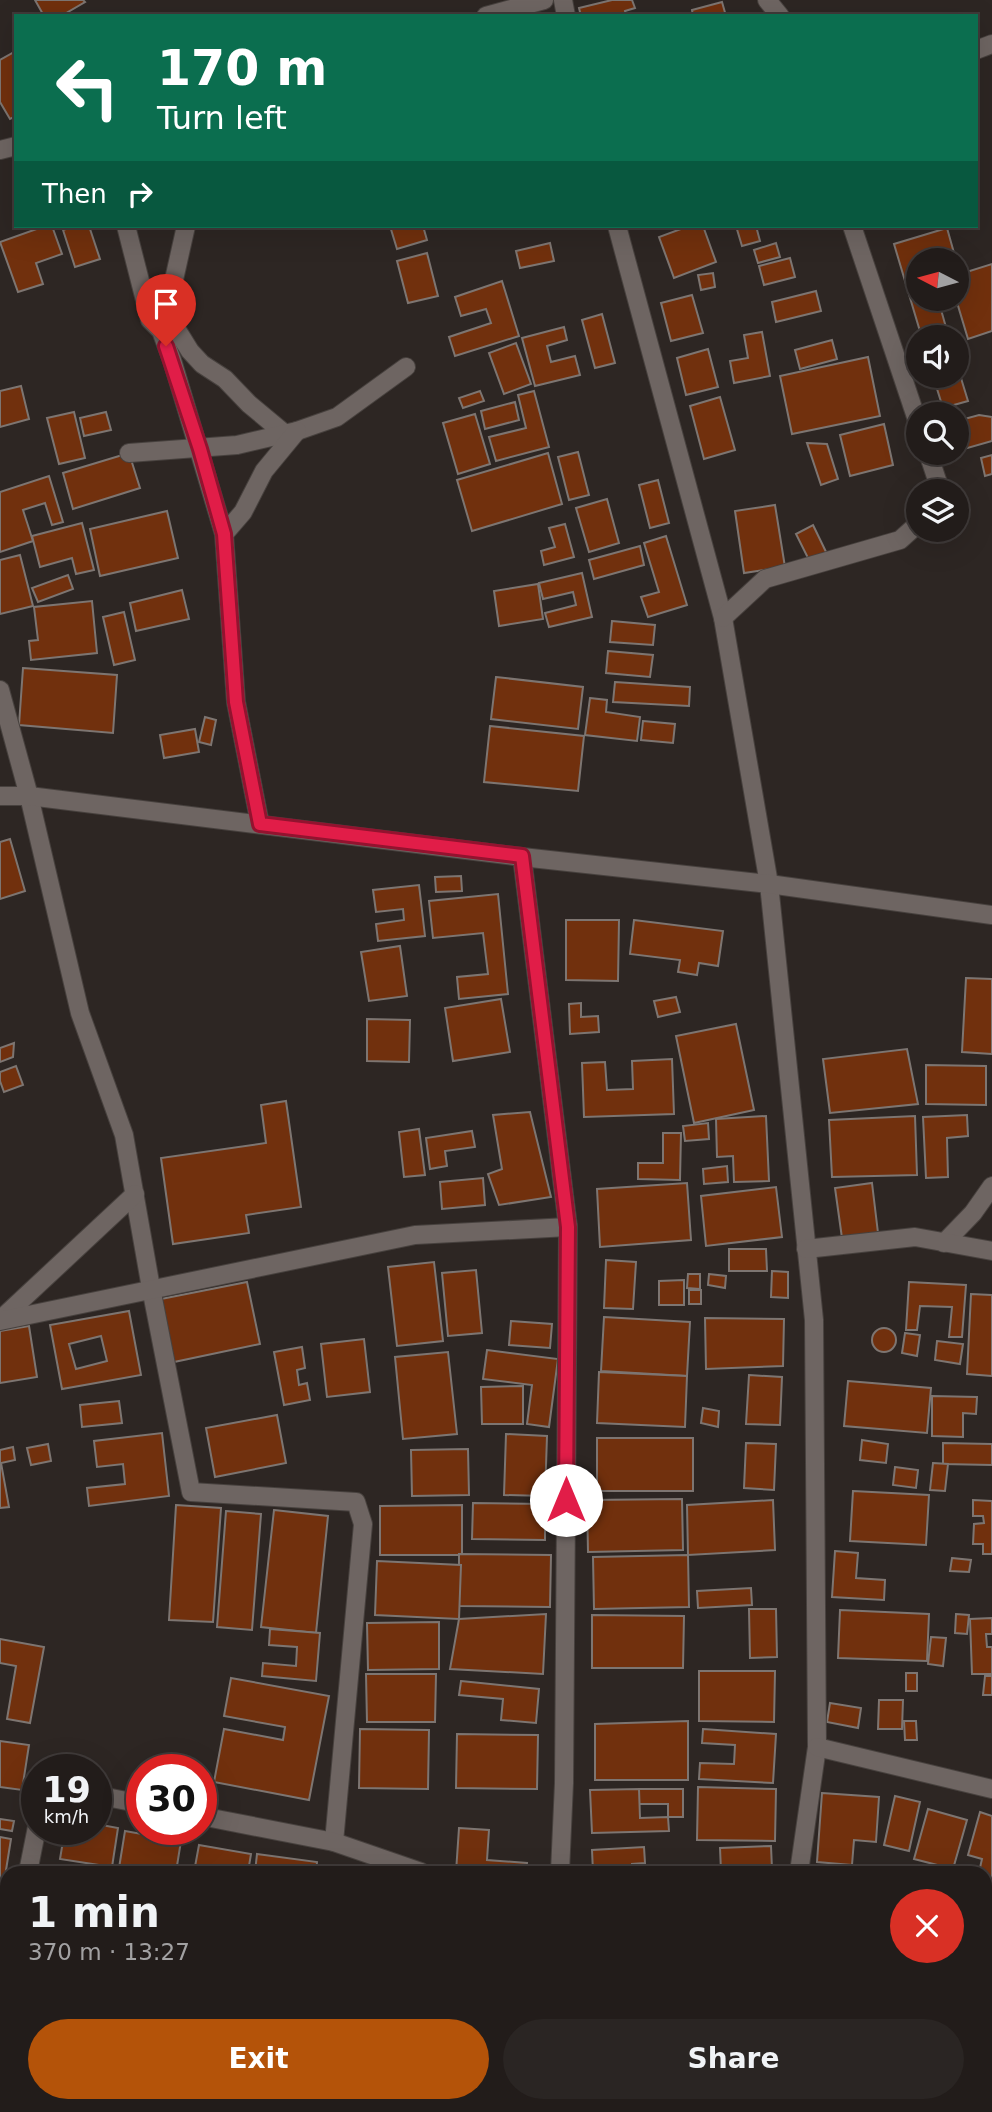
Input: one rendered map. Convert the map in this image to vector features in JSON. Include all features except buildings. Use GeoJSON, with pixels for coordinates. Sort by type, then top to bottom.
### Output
{"type":"FeatureCollection","features":[{"type":"Feature","properties":{"kind":"street"},"geometry":{"type":"LineString","coordinates":[[493,14],[544,0]]}},
{"type":"Feature","properties":{"kind":"street"},"geometry":{"type":"LineString","coordinates":[[767,0],[778,14]]}},
{"type":"Feature","properties":{"kind":"street"},"geometry":{"type":"LineString","coordinates":[[127,228],[150,320],[161,331],[168,350],[224,534],[236,702],[260,824]]}},
{"type":"Feature","properties":{"kind":"street"},"geometry":{"type":"LineString","coordinates":[[186,228],[173,284],[172,307],[177,330],[190,351],[202,363],[225,379],[249,404],[291,433]]}},
{"type":"Feature","properties":{"kind":"street"},"geometry":{"type":"LineString","coordinates":[[618,228],[723,618],[769,884],[814,1320],[817,1747],[800,1866]]}},
{"type":"Feature","properties":{"kind":"street"},"geometry":{"type":"LineString","coordinates":[[853,228],[911,402]]}},
{"type":"Feature","properties":{"kind":"street"},"geometry":{"type":"LineString","coordinates":[[129,453],[237,445],[291,433],[337,417],[406,367]]}},
{"type":"Feature","properties":{"kind":"street"},"geometry":{"type":"LineString","coordinates":[[224,534],[243,512],[264,471],[291,433]]}},
{"type":"Feature","properties":{"kind":"street"},"geometry":{"type":"LineString","coordinates":[[723,618],[765,579],[900,540],[906,535]]}},
{"type":"Feature","properties":{"kind":"street"},"geometry":{"type":"LineString","coordinates":[[0,690],[29,796],[80,1013],[124,1135],[191,1492],[356,1502],[363,1524],[334,1842]]}},
{"type":"Feature","properties":{"kind":"street"},"geometry":{"type":"LineString","coordinates":[[0,796],[29,796],[769,884],[992,915]]}},
{"type":"Feature","properties":{"kind":"street"},"geometry":{"type":"LineString","coordinates":[[522,856],[568,1227],[564,1783],[559,1866]]}},
{"type":"Feature","properties":{"kind":"street"},"geometry":{"type":"LineString","coordinates":[[944,1243],[973,1213],[992,1186]]}},
{"type":"Feature","properties":{"kind":"street"},"geometry":{"type":"LineString","coordinates":[[0,1320],[135,1194]]}},
{"type":"Feature","properties":{"kind":"street"},"geometry":{"type":"LineString","coordinates":[[0,1320],[415,1234],[568,1227]]}},
{"type":"Feature","properties":{"kind":"street"},"geometry":{"type":"LineString","coordinates":[[806,1249],[915,1237],[992,1251]]}},
{"type":"Feature","properties":{"kind":"street"},"geometry":{"type":"LineString","coordinates":[[817,1747],[992,1789]]}},
{"type":"Feature","properties":{"kind":"street"},"geometry":{"type":"LineString","coordinates":[[217,1819],[334,1842],[404,1866]]}},
{"type":"Feature","properties":{"kind":"street"},"geometry":{"type":"LineString","coordinates":[[29,1866],[33,1845]]}},
{"type":"Feature","properties":{"kind":"route"},"geometry":{"type":"LineString","coordinates":[[166,346],[200,449],[224,534],[236,702],[260,824],[522,856],[568,1227],[566,1500]]}}]}
